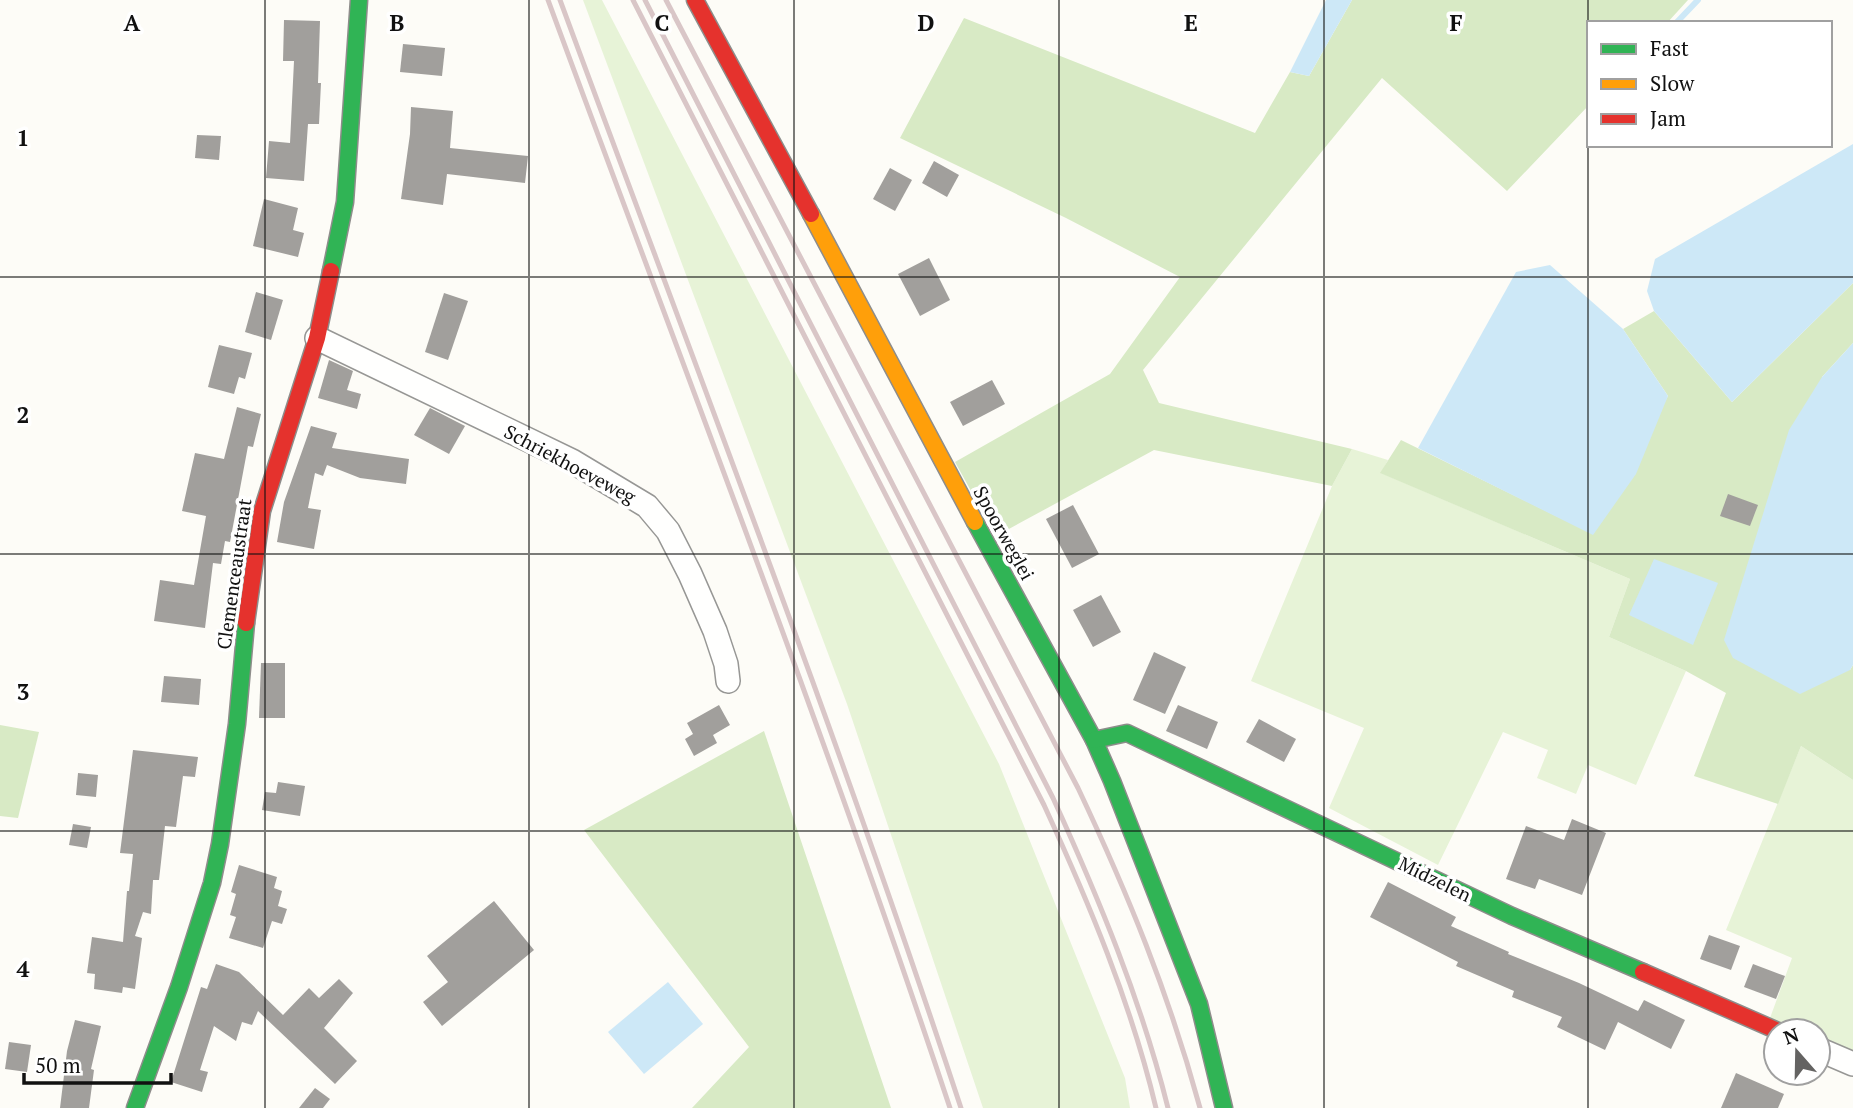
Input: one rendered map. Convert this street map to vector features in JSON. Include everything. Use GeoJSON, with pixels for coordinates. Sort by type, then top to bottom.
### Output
{"type":"FeatureCollection","features":[{"type":"Feature","properties":{"kind":"street","name":"Clemenceaustraat"},"geometry":{"type":"LineString","coordinates":[[135,1108],[179,987],[212,883],[237,724],[248,602],[262,511],[317,338],[345,202],[359,0]]}},
{"type":"Feature","properties":{"kind":"street","name":"Spoorweglei"},"geometry":{"type":"LineString","coordinates":[[695,0],[829,246],[939,457],[1094,740],[1199,1004],[1224,1108]]}},
{"type":"Feature","properties":{"kind":"street","name":"Schriekhoeveweg"},"geometry":{"type":"LineString","coordinates":[[317,338],[572,461],[648,506],[668,531],[690,574],[715,631],[726,664],[728,681]]}},
{"type":"Feature","properties":{"kind":"street","name":"Midzelen"},"geometry":{"type":"LineString","coordinates":[[1094,740],[1127,733],[1512,916],[1762,1024]]}},
{"type":"Feature","properties":{"kind":"street"},"geometry":{"type":"LineString","coordinates":[[1832,1055],[1853,1064]]}},
{"type":"Feature","properties":{"kind":"green space"},"geometry":{"type":"Polygon","coordinates":[[[583,0],[602,0],[999,764],[1125,1078],[1130,1108],[983,1108],[847,704],[583,0]]]}},
{"type":"Feature","properties":{"kind":"green space"},"geometry":{"type":"Polygon","coordinates":[[[1352,0],[1688,0],[1669,21],[1587,21],[1587,107],[1507,191],[1382,78],[1143,370],[1159,403],[1352,449],[1332,486],[1154,450],[996,536],[955,462],[1110,374],[1180,277],[1066,218],[900,138],[964,18],[1255,133],[1290,72],[1309,76],[1352,0]]]}},
{"type":"Feature","properties":{"kind":"green space"},"geometry":{"type":"Polygon","coordinates":[[[1853,283],[1853,343],[1822,377],[1850,670],[1853,665],[1853,780],[1801,746],[1778,804],[1694,776],[1726,693],[1686,671],[1609,637],[1630,579],[1380,473],[1401,440],[1593,534],[1668,396],[1623,329],[1654,311],[1732,402],[1853,283]]]}},
{"type":"Feature","properties":{"kind":"green space"},"geometry":{"type":"Polygon","coordinates":[[[1352,449],[1388,460],[1381,473],[1630,579],[1609,637],[1686,671],[1636,785],[1588,765],[1576,794],[1537,778],[1548,750],[1503,732],[1438,865],[1329,808],[1364,728],[1251,681],[1332,486],[1352,449]]]}},
{"type":"Feature","properties":{"kind":"green space"},"geometry":{"type":"Polygon","coordinates":[[[0,725],[39,732],[18,818],[0,816],[0,725]]]}},
{"type":"Feature","properties":{"kind":"green space"},"geometry":{"type":"Polygon","coordinates":[[[764,731],[891,1108],[692,1108],[749,1047],[584,830],[764,731]]]}},
{"type":"Feature","properties":{"kind":"green space"},"geometry":{"type":"Polygon","coordinates":[[[1801,746],[1853,780],[1853,1053],[1832,1044],[1832,1017],[1770,1017],[1792,958],[1726,930],[1801,746]]]}},
{"type":"Feature","properties":{"kind":"water"},"geometry":{"type":"Polygon","coordinates":[[[1326,0],[1352,0],[1309,76],[1290,72],[1326,0]]]}},
{"type":"Feature","properties":{"kind":"water"},"geometry":{"type":"Polygon","coordinates":[[[1853,144],[1853,283],[1732,402],[1654,311],[1647,291],[1655,259],[1853,144]]]}},
{"type":"Feature","properties":{"kind":"water"},"geometry":{"type":"Polygon","coordinates":[[[1550,265],[1623,329],[1668,396],[1636,474],[1593,535],[1418,448],[1516,272],[1550,265]]]}},
{"type":"Feature","properties":{"kind":"water"},"geometry":{"type":"Polygon","coordinates":[[[1853,343],[1853,665],[1850,670],[1800,694],[1733,658],[1724,640],[1789,430],[1822,377],[1853,343]]]}},
{"type":"Feature","properties":{"kind":"water"},"geometry":{"type":"Polygon","coordinates":[[[1654,559],[1718,583],[1693,645],[1629,615],[1654,559]]]}},
{"type":"Feature","properties":{"kind":"water"},"geometry":{"type":"Polygon","coordinates":[[[668,982],[703,1024],[644,1074],[608,1032],[668,982]]]}},
{"type":"Feature","properties":{"kind":"building"},"geometry":{"type":"Polygon","coordinates":[[[284,20],[320,21],[319,124],[308,124],[304,181],[266,178],[269,141],[290,143],[294,61],[283,61],[284,20]]]}},
{"type":"Feature","properties":{"kind":"building"},"geometry":{"type":"Polygon","coordinates":[[[403,44],[445,48],[442,76],[400,72],[403,44]]]}},
{"type":"Feature","properties":{"kind":"building"},"geometry":{"type":"Polygon","coordinates":[[[411,107],[453,111],[450,148],[528,156],[525,183],[447,174],[443,205],[401,199],[411,107]]]}},
{"type":"Feature","properties":{"kind":"building"},"geometry":{"type":"Polygon","coordinates":[[[197,135],[221,136],[219,160],[195,158],[197,135]]]}},
{"type":"Feature","properties":{"kind":"building"},"geometry":{"type":"Polygon","coordinates":[[[934,161],[959,175],[947,197],[922,183],[934,161]]]}},
{"type":"Feature","properties":{"kind":"building"},"geometry":{"type":"Polygon","coordinates":[[[890,168],[912,180],[895,211],[873,199],[890,168]]]}},
{"type":"Feature","properties":{"kind":"building"},"geometry":{"type":"Polygon","coordinates":[[[264,199],[298,208],[293,230],[304,233],[298,257],[253,246],[264,199]]]}},
{"type":"Feature","properties":{"kind":"building"},"geometry":{"type":"Polygon","coordinates":[[[929,258],[950,300],[920,316],[898,274],[929,258]]]}},
{"type":"Feature","properties":{"kind":"building"},"geometry":{"type":"Polygon","coordinates":[[[256,292],[283,300],[271,340],[245,332],[256,292]]]}},
{"type":"Feature","properties":{"kind":"building"},"geometry":{"type":"Polygon","coordinates":[[[444,293],[468,301],[448,360],[425,352],[444,293]]]}},
{"type":"Feature","properties":{"kind":"building"},"geometry":{"type":"Polygon","coordinates":[[[219,345],[252,353],[245,379],[239,377],[234,394],[208,387],[219,345]]]}},
{"type":"Feature","properties":{"kind":"building"},"geometry":{"type":"Polygon","coordinates":[[[329,360],[353,371],[347,390],[361,394],[357,409],[318,398],[329,360]]]}},
{"type":"Feature","properties":{"kind":"building"},"geometry":{"type":"Polygon","coordinates":[[[992,380],[1005,404],[963,426],[950,402],[992,380]]]}},
{"type":"Feature","properties":{"kind":"building"},"geometry":{"type":"Polygon","coordinates":[[[237,407],[261,414],[253,447],[248,446],[230,542],[225,541],[221,564],[213,563],[205,628],[154,621],[160,580],[194,585],[206,516],[182,511],[195,453],[224,459],[237,407]]]}},
{"type":"Feature","properties":{"kind":"building"},"geometry":{"type":"Polygon","coordinates":[[[430,408],[465,426],[449,454],[414,435],[430,408]]]}},
{"type":"Feature","properties":{"kind":"building"},"geometry":{"type":"Polygon","coordinates":[[[311,426],[337,433],[332,448],[409,459],[406,484],[360,478],[327,465],[323,476],[315,473],[308,508],[321,510],[314,549],[277,542],[284,502],[311,426]]]}},
{"type":"Feature","properties":{"kind":"building"},"geometry":{"type":"Polygon","coordinates":[[[1728,494],[1758,505],[1750,526],[1720,516],[1728,494]]]}},
{"type":"Feature","properties":{"kind":"building"},"geometry":{"type":"Polygon","coordinates":[[[1073,505],[1099,554],[1072,568],[1046,519],[1073,505]]]}},
{"type":"Feature","properties":{"kind":"building"},"geometry":{"type":"Polygon","coordinates":[[[1101,595],[1121,632],[1093,647],[1073,610],[1101,595]]]}},
{"type":"Feature","properties":{"kind":"building"},"geometry":{"type":"Polygon","coordinates":[[[1154,652],[1186,667],[1165,714],[1133,700],[1154,652]]]}},
{"type":"Feature","properties":{"kind":"building"},"geometry":{"type":"Polygon","coordinates":[[[261,663],[285,663],[285,718],[259,718],[261,663]]]}},
{"type":"Feature","properties":{"kind":"building"},"geometry":{"type":"Polygon","coordinates":[[[164,676],[201,679],[199,705],[161,702],[164,676]]]}},
{"type":"Feature","properties":{"kind":"building"},"geometry":{"type":"Polygon","coordinates":[[[719,705],[730,725],[713,735],[717,743],[694,756],[685,739],[693,734],[687,723],[719,705]]]}},
{"type":"Feature","properties":{"kind":"building"},"geometry":{"type":"Polygon","coordinates":[[[1178,705],[1218,722],[1207,749],[1166,731],[1178,705]]]}},
{"type":"Feature","properties":{"kind":"building"},"geometry":{"type":"Polygon","coordinates":[[[1259,719],[1296,739],[1284,762],[1246,742],[1259,719]]]}},
{"type":"Feature","properties":{"kind":"building"},"geometry":{"type":"Polygon","coordinates":[[[133,750],[198,757],[195,777],[183,776],[176,827],[165,826],[159,880],[153,880],[151,914],[143,912],[135,936],[142,938],[135,989],[123,987],[122,993],[94,989],[95,974],[87,973],[92,937],[123,942],[133,854],[120,853],[133,750]]]}},
{"type":"Feature","properties":{"kind":"building"},"geometry":{"type":"Polygon","coordinates":[[[78,773],[98,775],[96,797],[76,795],[78,773]]]}},
{"type":"Feature","properties":{"kind":"building"},"geometry":{"type":"Polygon","coordinates":[[[278,782],[305,786],[300,816],[262,810],[265,792],[276,793],[278,782]]]}},
{"type":"Feature","properties":{"kind":"building"},"geometry":{"type":"Polygon","coordinates":[[[1572,819],[1606,833],[1582,895],[1539,879],[1535,889],[1506,879],[1526,826],[1564,840],[1572,819]]]}},
{"type":"Feature","properties":{"kind":"building"},"geometry":{"type":"Polygon","coordinates":[[[73,824],[91,827],[87,848],[69,845],[73,824]]]}},
{"type":"Feature","properties":{"kind":"building"},"geometry":{"type":"Polygon","coordinates":[[[239,865],[277,877],[274,888],[282,891],[278,906],[287,909],[282,924],[272,921],[263,948],[229,938],[236,917],[230,915],[236,894],[231,892],[239,865]]]}},
{"type":"Feature","properties":{"kind":"building"},"geometry":{"type":"Polygon","coordinates":[[[1388,882],[1456,917],[1451,926],[1509,952],[1508,954],[1638,1011],[1644,1000],[1685,1020],[1671,1049],[1618,1022],[1605,1050],[1557,1027],[1562,1017],[1512,997],[1514,991],[1456,966],[1458,962],[1370,917],[1388,882]]]}},
{"type":"Feature","properties":{"kind":"building"},"geometry":{"type":"Polygon","coordinates":[[[494,901],[534,950],[442,1026],[423,1002],[448,982],[427,956],[494,901]]]}},
{"type":"Feature","properties":{"kind":"building"},"geometry":{"type":"Polygon","coordinates":[[[1709,935],[1740,946],[1731,970],[1700,959],[1709,935]]]}},
{"type":"Feature","properties":{"kind":"building"},"geometry":{"type":"Polygon","coordinates":[[[216,964],[239,972],[283,1015],[309,988],[319,998],[339,979],[353,993],[324,1028],[357,1061],[335,1084],[258,1011],[252,1025],[242,1022],[236,1041],[214,1026],[200,1070],[208,1072],[202,1092],[171,1082],[201,987],[207,989],[216,964]]]}},
{"type":"Feature","properties":{"kind":"building"},"geometry":{"type":"Polygon","coordinates":[[[1753,964],[1785,976],[1776,999],[1744,987],[1753,964]]]}},
{"type":"Feature","properties":{"kind":"building"},"geometry":{"type":"Polygon","coordinates":[[[75,1020],[101,1026],[91,1069],[94,1070],[89,1108],[60,1108],[67,1051],[75,1020]]]}},
{"type":"Feature","properties":{"kind":"building"},"geometry":{"type":"Polygon","coordinates":[[[9,1042],[31,1045],[27,1072],[5,1069],[9,1042]]]}},
{"type":"Feature","properties":{"kind":"building"},"geometry":{"type":"Polygon","coordinates":[[[1736,1073],[1762,1084],[1762,1087],[1784,1094],[1778,1108],[1721,1108],[1736,1073]]]}},
{"type":"Feature","properties":{"kind":"building"},"geometry":{"type":"Polygon","coordinates":[[[315,1088],[330,1099],[323,1108],[299,1108],[315,1088]]]}},
{"type":"Feature","properties":{"kind":"waterway"},"geometry":{"type":"LineString","coordinates":[[1678,21],[1698,0]]}},
{"type":"Feature","properties":{"kind":"railway"},"geometry":{"type":"LineString","coordinates":[[548,0],[754,552],[854,829],[950,1108]]}},
{"type":"Feature","properties":{"kind":"railway"},"geometry":{"type":"LineString","coordinates":[[560,0],[866,829],[961,1108]]}},
{"type":"Feature","properties":{"kind":"railway"},"geometry":{"type":"LineString","coordinates":[[633,0],[1044,805],[1108,954],[1134,1030],[1156,1108]]}},
{"type":"Feature","properties":{"kind":"railway"},"geometry":{"type":"LineString","coordinates":[[645,0],[1053,798],[1118,950],[1145,1028],[1168,1108]]}},
{"type":"Feature","properties":{"kind":"railway"},"geometry":{"type":"LineString","coordinates":[[666,0],[1078,788],[1146,945],[1175,1025],[1200,1108]]}},
{"type":"Feature","properties":{"kind":"traffic: fast"},"geometry":{"type":"LineString","coordinates":[[331,271],[345,202],[359,0]]}},
{"type":"Feature","properties":{"kind":"traffic: fast"},"geometry":{"type":"LineString","coordinates":[[975,522],[1094,740],[1112,781],[1199,1004],[1224,1108]]}},
{"type":"Feature","properties":{"kind":"traffic: fast"},"geometry":{"type":"LineString","coordinates":[[135,1108],[179,987],[212,883],[237,724],[246,623]]}},
{"type":"Feature","properties":{"kind":"traffic: fast"},"geometry":{"type":"LineString","coordinates":[[1094,740],[1127,733],[1512,916],[1643,972]]}},
{"type":"Feature","properties":{"kind":"traffic: slow"},"geometry":{"type":"LineString","coordinates":[[811,214],[975,522]]}},
{"type":"Feature","properties":{"kind":"traffic: jam"},"geometry":{"type":"LineString","coordinates":[[695,0],[811,214]]}},
{"type":"Feature","properties":{"kind":"traffic: jam"},"geometry":{"type":"LineString","coordinates":[[246,623],[262,511],[317,338],[331,271]]}},
{"type":"Feature","properties":{"kind":"traffic: jam"},"geometry":{"type":"LineString","coordinates":[[1643,972],[1762,1024]]}}]}
